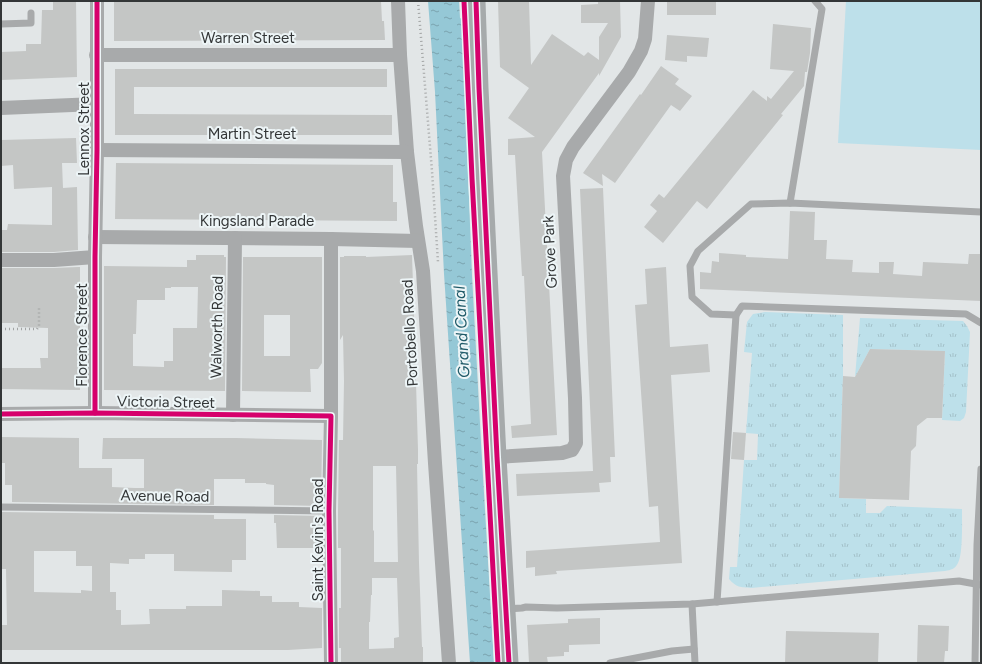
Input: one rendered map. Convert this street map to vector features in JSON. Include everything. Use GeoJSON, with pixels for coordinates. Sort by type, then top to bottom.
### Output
{"type":"FeatureCollection","features":[{"type":"Feature","properties":{"kind":"main road"},"geometry":{"type":"LineString","coordinates":[[476,1],[497,457],[509,663]]}},
{"type":"Feature","properties":{"kind":"street","name":"Lennox Street"},"geometry":{"type":"LineString","coordinates":[[94,257],[97,150],[97,1]]}},
{"type":"Feature","properties":{"kind":"street","name":"Portobello Road"},"geometry":{"type":"LineString","coordinates":[[398,1],[400,55],[407,152],[423,271],[449,663]]}},
{"type":"Feature","properties":{"kind":"street","name":"Grove Park"},"geometry":{"type":"LineString","coordinates":[[497,457],[562,453],[572,450],[576,443],[563,176],[566,160],[573,147],[629,72],[641,51],[645,39],[648,1]]}},
{"type":"Feature","properties":{"kind":"street","name":"Warren Street"},"geometry":{"type":"LineString","coordinates":[[96,55],[400,55]]}},
{"type":"Feature","properties":{"kind":"street"},"geometry":{"type":"LineString","coordinates":[[1,108],[96,104]]}},
{"type":"Feature","properties":{"kind":"street","name":"Martin Street"},"geometry":{"type":"LineString","coordinates":[[97,150],[407,152]]}},
{"type":"Feature","properties":{"kind":"street","name":"Kingsland Parade"},"geometry":{"type":"LineString","coordinates":[[95,237],[418,241]]}},
{"type":"Feature","properties":{"kind":"street","name":"Walworth Road"},"geometry":{"type":"LineString","coordinates":[[233,415],[235,238]]}},
{"type":"Feature","properties":{"kind":"street","name":"Saint Kevin's Road"},"geometry":{"type":"LineString","coordinates":[[331,239],[331,416],[329,511],[331,663]]}},
{"type":"Feature","properties":{"kind":"street"},"geometry":{"type":"LineString","coordinates":[[1,260],[54,260],[94,257]]}},
{"type":"Feature","properties":{"kind":"street","name":"Florence Street"},"geometry":{"type":"LineString","coordinates":[[94,257],[95,414]]}},
{"type":"Feature","properties":{"kind":"street","name":"Victoria Street"},"geometry":{"type":"LineString","coordinates":[[1,414],[331,416]]}},
{"type":"Feature","properties":{"kind":"lane"},"geometry":{"type":"LineString","coordinates":[[790,203],[822,9],[815,1]]}},
{"type":"Feature","properties":{"kind":"lane"},"geometry":{"type":"LineString","coordinates":[[1,24],[31,23],[31,13]]}},
{"type":"Feature","properties":{"kind":"lane"},"geometry":{"type":"LineString","coordinates":[[736,315],[711,314],[692,297],[690,266],[698,251],[750,204],[790,203],[981,212]]}},
{"type":"Feature","properties":{"kind":"lane"},"geometry":{"type":"LineString","coordinates":[[717,602],[736,315],[742,306],[966,314],[981,323]]}},
{"type":"Feature","properties":{"kind":"lane"},"geometry":{"type":"LineString","coordinates":[[975,663],[979,584],[981,469]]}},
{"type":"Feature","properties":{"kind":"lane","name":"Avenue Road"},"geometry":{"type":"LineString","coordinates":[[1,507],[329,511]]}},
{"type":"Feature","properties":{"kind":"lane"},"geometry":{"type":"LineString","coordinates":[[506,609],[526,607],[557,608],[692,604],[959,581],[979,584]]}},
{"type":"Feature","properties":{"kind":"lane"},"geometry":{"type":"LineString","coordinates":[[692,604],[695,663]]}},
{"type":"Feature","properties":{"kind":"lane"},"geometry":{"type":"LineString","coordinates":[[610,663],[646,660],[672,651],[694,649]]}},
{"type":"Feature","properties":{"kind":"path"},"geometry":{"type":"LineString","coordinates":[[418,1],[437,240]]}},
{"type":"Feature","properties":{"kind":"path"},"geometry":{"type":"LineString","coordinates":[[1,329],[37,329],[39,326],[39,307]]}},
{"type":"Feature","properties":{"kind":"green space"},"geometry":{"type":"Polygon","coordinates":[[[846,1],[981,1],[981,150],[838,143],[846,1]]]}},
{"type":"Feature","properties":{"kind":"green space"},"geometry":{"type":"Polygon","coordinates":[[[765,312],[843,315],[843,376],[839,498],[866,499],[866,513],[880,513],[887,506],[962,509],[961,553],[960,559],[954,568],[945,571],[751,588],[734,584],[729,579],[730,567],[737,567],[744,460],[757,460],[758,434],[746,433],[752,353],[744,352],[747,322],[753,314],[765,312]]]}},
{"type":"Feature","properties":{"kind":"green space"},"geometry":{"type":"Polygon","coordinates":[[[860,318],[963,321],[970,332],[966,412],[964,418],[960,421],[942,420],[945,351],[870,349],[855,377],[860,318]]]}},
{"type":"Feature","properties":{"kind":"water","name":"Grand Canal"},"geometry":{"type":"Polygon","coordinates":[[[428,1],[459,1],[460,18],[462,19],[472,275],[494,663],[470,663],[444,274],[435,92],[428,1]]]}},
{"type":"Feature","properties":{"kind":"building"},"geometry":{"type":"Polygon","coordinates":[[[53,1],[76,1],[77,77],[1,80],[1,52],[26,51],[26,44],[41,44],[42,10],[53,10],[53,1]]]}},
{"type":"Feature","properties":{"kind":"building"},"geometry":{"type":"Polygon","coordinates":[[[114,1],[381,1],[385,40],[114,41],[114,1]]]}},
{"type":"Feature","properties":{"kind":"building"},"geometry":{"type":"Polygon","coordinates":[[[498,1],[529,1],[531,65],[552,34],[584,56],[588,52],[599,60],[599,37],[608,23],[581,23],[581,5],[598,4],[598,1],[620,1],[621,37],[599,76],[599,73],[542,152],[557,435],[512,438],[511,426],[531,424],[524,276],[522,276],[515,155],[508,155],[508,139],[535,137],[508,118],[529,88],[500,67],[498,1]]]}},
{"type":"Feature","properties":{"kind":"building"},"geometry":{"type":"Polygon","coordinates":[[[667,1],[716,1],[716,15],[667,15],[667,1]]]}},
{"type":"Feature","properties":{"kind":"building"},"geometry":{"type":"Polygon","coordinates":[[[773,24],[811,28],[810,53],[807,72],[805,72],[804,86],[781,114],[783,115],[707,209],[697,201],[663,243],[644,227],[657,211],[650,205],[659,194],[664,198],[753,90],[767,101],[767,96],[771,99],[794,71],[770,69],[773,24]]]}},
{"type":"Feature","properties":{"kind":"building"},"geometry":{"type":"Polygon","coordinates":[[[667,35],[709,38],[707,57],[687,56],[687,62],[665,60],[667,35]]]}},
{"type":"Feature","properties":{"kind":"building"},"geometry":{"type":"Polygon","coordinates":[[[661,66],[679,79],[675,84],[692,96],[680,111],[671,105],[615,183],[602,174],[603,186],[583,173],[661,66]]]}},
{"type":"Feature","properties":{"kind":"building"},"geometry":{"type":"Polygon","coordinates":[[[115,69],[387,69],[387,87],[134,87],[134,114],[392,115],[392,135],[115,135],[115,69]]]}},
{"type":"Feature","properties":{"kind":"building"},"geometry":{"type":"Polygon","coordinates":[[[76,138],[77,163],[62,163],[63,188],[77,187],[78,250],[54,252],[1,252],[1,230],[7,230],[8,224],[52,225],[52,187],[14,189],[13,165],[1,166],[1,140],[76,138]]]}},
{"type":"Feature","properties":{"kind":"building"},"geometry":{"type":"Polygon","coordinates":[[[116,163],[393,165],[393,202],[397,202],[397,221],[115,219],[116,163]]]}},
{"type":"Feature","properties":{"kind":"building"},"geometry":{"type":"Polygon","coordinates":[[[603,188],[615,457],[610,457],[611,482],[599,483],[600,492],[517,496],[516,474],[593,471],[580,189],[603,188]]]}},
{"type":"Feature","properties":{"kind":"building"},"geometry":{"type":"Polygon","coordinates":[[[790,211],[815,212],[814,240],[827,240],[826,259],[853,260],[852,272],[879,273],[879,262],[894,262],[893,274],[922,276],[923,262],[968,264],[969,254],[981,254],[981,301],[700,289],[700,272],[711,273],[712,261],[719,262],[719,253],[746,255],[746,257],[788,259],[790,211]]]}},
{"type":"Feature","properties":{"kind":"building"},"geometry":{"type":"Polygon","coordinates":[[[196,255],[224,255],[224,257],[226,257],[225,391],[104,390],[104,266],[187,267],[187,260],[196,260],[196,255]],[[198,287],[165,288],[165,300],[137,300],[136,334],[133,334],[133,366],[164,367],[164,361],[173,361],[173,328],[197,328],[198,287]]]}},
{"type":"Feature","properties":{"kind":"building"},"geometry":{"type":"Polygon","coordinates":[[[412,255],[418,450],[419,563],[423,663],[341,663],[341,648],[339,648],[339,608],[341,608],[341,548],[338,548],[338,511],[339,440],[343,440],[344,381],[343,335],[340,340],[340,257],[412,255]],[[373,466],[374,562],[398,562],[396,466],[373,466]],[[372,578],[369,649],[394,648],[394,638],[399,637],[397,578],[372,578]]]}},
{"type":"Feature","properties":{"kind":"building"},"geometry":{"type":"Polygon","coordinates":[[[243,257],[322,257],[322,363],[318,369],[310,369],[311,392],[242,391],[243,257]],[[264,315],[264,356],[290,356],[290,315],[264,315]]]}},
{"type":"Feature","properties":{"kind":"building"},"geometry":{"type":"Polygon","coordinates":[[[80,267],[80,390],[1,389],[1,368],[41,368],[40,358],[48,358],[48,328],[18,327],[18,323],[1,323],[1,268],[80,267]]]}},
{"type":"Feature","properties":{"kind":"building"},"geometry":{"type":"Polygon","coordinates":[[[666,267],[670,347],[708,344],[710,372],[671,375],[682,563],[556,571],[557,574],[535,576],[535,567],[526,568],[526,551],[660,542],[658,506],[649,507],[635,305],[647,304],[645,269],[666,267]]]}},
{"type":"Feature","properties":{"kind":"building"},"geometry":{"type":"Polygon","coordinates":[[[870,349],[945,351],[942,418],[927,418],[917,426],[916,446],[911,451],[909,500],[839,498],[843,376],[855,377],[870,349]]]}},
{"type":"Feature","properties":{"kind":"building"},"geometry":{"type":"Polygon","coordinates":[[[733,432],[746,433],[744,460],[731,459],[733,432]]]}},
{"type":"Feature","properties":{"kind":"building"},"geometry":{"type":"Polygon","coordinates":[[[1,437],[79,438],[79,468],[112,468],[112,487],[135,488],[144,488],[144,459],[102,459],[103,438],[236,438],[322,440],[321,506],[274,505],[274,485],[266,483],[245,483],[245,479],[214,479],[214,505],[12,502],[12,485],[5,485],[5,463],[1,463],[1,437]]]}},
{"type":"Feature","properties":{"kind":"building"},"geometry":{"type":"Polygon","coordinates":[[[1,512],[214,515],[214,519],[246,519],[246,560],[232,560],[232,572],[174,571],[174,554],[145,554],[145,559],[129,559],[129,564],[110,563],[110,592],[116,592],[116,610],[121,610],[121,625],[150,624],[149,609],[186,609],[186,606],[222,606],[222,590],[260,591],[260,596],[272,596],[272,602],[299,602],[299,607],[322,608],[322,648],[288,650],[1,650],[1,625],[7,625],[6,569],[1,569],[1,512]],[[34,551],[34,592],[81,593],[81,590],[92,591],[92,566],[76,566],[76,551],[34,551]]]}},
{"type":"Feature","properties":{"kind":"building"},"geometry":{"type":"Polygon","coordinates":[[[274,515],[321,516],[321,548],[277,548],[276,523],[274,523],[274,515]]]}},
{"type":"Feature","properties":{"kind":"building"},"geometry":{"type":"Polygon","coordinates":[[[600,618],[600,644],[569,645],[569,652],[564,652],[564,656],[547,657],[548,663],[529,663],[527,625],[568,623],[568,619],[600,618]]]}},
{"type":"Feature","properties":{"kind":"building"},"geometry":{"type":"Polygon","coordinates":[[[918,625],[949,626],[948,651],[945,651],[944,663],[917,663],[918,625]]]}},
{"type":"Feature","properties":{"kind":"building"},"geometry":{"type":"Polygon","coordinates":[[[786,631],[879,633],[878,663],[785,663],[786,631]]]}},
{"type":"Feature","properties":{"kind":"cycle path"},"geometry":{"type":"LineString","coordinates":[[95,413],[97,1]]}},
{"type":"Feature","properties":{"kind":"cycle path"},"geometry":{"type":"LineString","coordinates":[[464,1],[498,663]]}},
{"type":"Feature","properties":{"kind":"cycle path"},"geometry":{"type":"LineString","coordinates":[[476,1],[497,457],[509,663]]}},
{"type":"Feature","properties":{"kind":"cycle path"},"geometry":{"type":"LineString","coordinates":[[1,414],[95,413],[331,416],[329,511],[331,663]]}}]}
